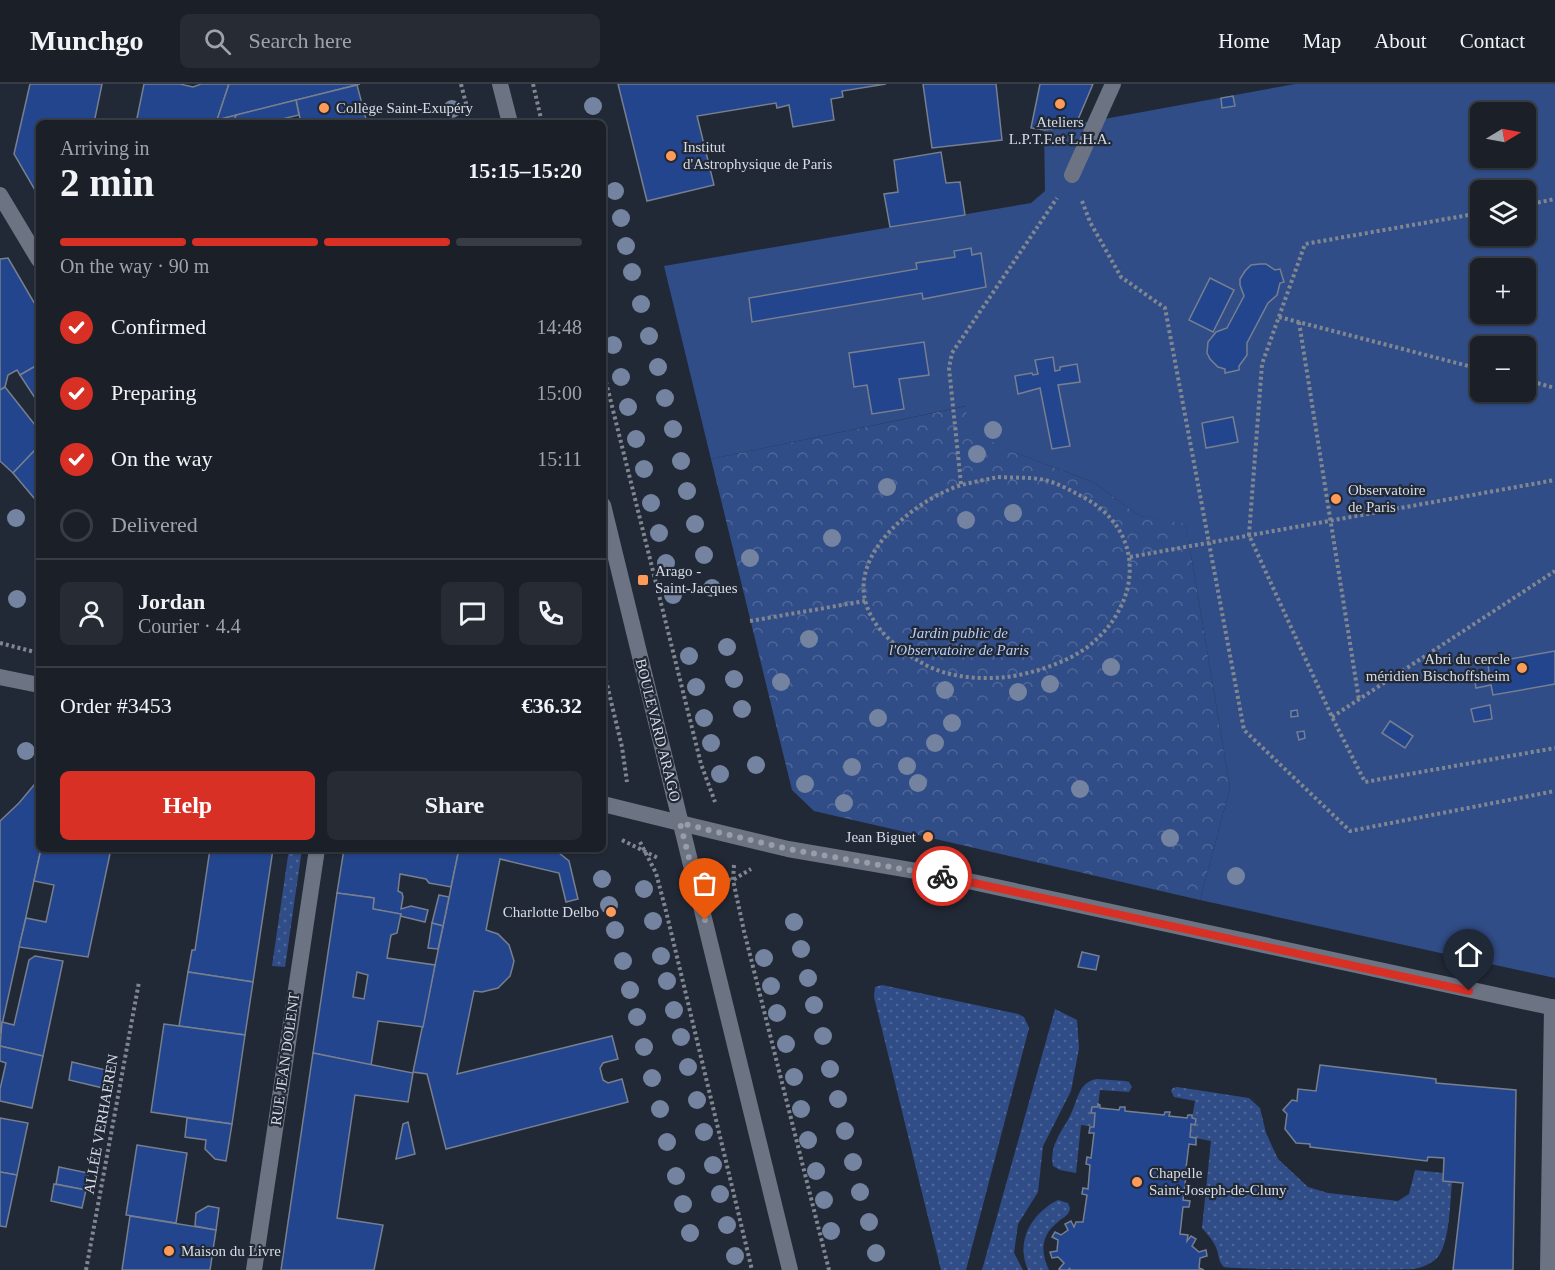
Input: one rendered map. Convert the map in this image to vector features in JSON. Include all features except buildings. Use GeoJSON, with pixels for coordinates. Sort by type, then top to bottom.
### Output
{"type":"FeatureCollection","features":[{"type":"Feature","properties":{"kind":"street"},"geometry":{"type":"LineString","coordinates":[[500,84],[509,120]]}},
{"type":"Feature","properties":{"kind":"street"},"geometry":{"type":"LineString","coordinates":[[1072,175],[1113,84]]}},
{"type":"Feature","properties":{"kind":"street"},"geometry":{"type":"LineString","coordinates":[[0,195],[36,255]]}},
{"type":"Feature","properties":{"kind":"street","name":"BOULEVARD ARAGO"},"geometry":{"type":"LineString","coordinates":[[606,517],[790,1270]]}},
{"type":"Feature","properties":{"kind":"street"},"geometry":{"type":"LineString","coordinates":[[0,677],[36,684]]}},
{"type":"Feature","properties":{"kind":"street"},"geometry":{"type":"LineString","coordinates":[[606,805],[788,849],[945,876],[1553,1008],[1551,1246],[1548,1270]]}},
{"type":"Feature","properties":{"kind":"street","name":"RUE JEAN DOLENT"},"geometry":{"type":"LineString","coordinates":[[254,1270],[317,852]]}},
{"type":"Feature","properties":{"kind":"path"},"geometry":{"type":"LineString","coordinates":[[461,84],[470,120]]}},
{"type":"Feature","properties":{"kind":"path"},"geometry":{"type":"LineString","coordinates":[[533,84],[542,120]]}},
{"type":"Feature","properties":{"kind":"path"},"geometry":{"type":"LineString","coordinates":[[961,485],[949,368],[952,353],[1072,175]]}},
{"type":"Feature","properties":{"kind":"path"},"geometry":{"type":"LineString","coordinates":[[1072,175],[1090,222],[1121,278],[1165,308],[1244,730],[1350,831],[1555,792]]}},
{"type":"Feature","properties":{"kind":"path"},"geometry":{"type":"LineString","coordinates":[[1536,203],[1555,199]]}},
{"type":"Feature","properties":{"kind":"path"},"geometry":{"type":"LineString","coordinates":[[1470,215],[1305,244],[1262,364],[1249,535],[1332,717],[1365,782],[1555,748]]}},
{"type":"Feature","properties":{"kind":"path"},"geometry":{"type":"LineString","coordinates":[[1279,317],[1470,366]]}},
{"type":"Feature","properties":{"kind":"path"},"geometry":{"type":"LineString","coordinates":[[1299,322],[1359,700]]}},
{"type":"Feature","properties":{"kind":"path"},"geometry":{"type":"LineString","coordinates":[[606,382],[701,764],[713,800]]}},
{"type":"Feature","properties":{"kind":"path"},"geometry":{"type":"LineString","coordinates":[[1536,383],[1555,388]]}},
{"type":"Feature","properties":{"kind":"path"},"geometry":{"type":"LineString","coordinates":[[998,477],[1039,479],[1064,487],[1105,511],[1123,536],[1130,557],[1128,593],[1114,621],[1090,645],[1078,653],[1021,675],[989,679],[947,674],[924,664],[887,638],[874,621],[866,601],[866,575],[876,552],[888,532],[909,513],[944,491],[961,485],[998,477]]}},
{"type":"Feature","properties":{"kind":"path"},"geometry":{"type":"LineString","coordinates":[[1130,557],[1555,480]]}},
{"type":"Feature","properties":{"kind":"path"},"geometry":{"type":"LineString","coordinates":[[1332,717],[1555,572]]}},
{"type":"Feature","properties":{"kind":"path"},"geometry":{"type":"LineString","coordinates":[[750,621],[866,601]]}},
{"type":"Feature","properties":{"kind":"path"},"geometry":{"type":"LineString","coordinates":[[0,644],[36,651]]}},
{"type":"Feature","properties":{"kind":"path"},"geometry":{"type":"LineString","coordinates":[[606,680],[622,747]]}},
{"type":"Feature","properties":{"kind":"path"},"geometry":{"type":"LineString","coordinates":[[656,873],[752,1270]]}},
{"type":"Feature","properties":{"kind":"path"},"geometry":{"type":"LineString","coordinates":[[734,880],[744,931],[829,1270]]}},
{"type":"Feature","properties":{"kind":"path","name":"ALLÉE VERHAEREN"},"geometry":{"type":"LineString","coordinates":[[86,1270],[139,982]]}},
{"type":"Feature","properties":{"kind":"green space","name":"Observatoire de Paris"},"geometry":{"type":"Polygon","coordinates":[[[1295,84],[1555,84],[1555,978],[1200,900],[1230,788],[1185,524],[1140,516],[1093,482],[1011,451],[968,430],[966,406],[711,459],[664,266],[1031,203],[1045,191],[1044,130],[1295,84]]]}},
{"type":"Feature","properties":{"kind":"green space","name":"Jardin public de l'Observatoire de Paris"},"geometry":{"type":"Polygon","coordinates":[[[967,406],[1011,451],[1093,482],[1140,516],[1185,523],[1230,788],[1200,900],[814,811],[792,790],[711,459],[967,406]]]}},
{"type":"Feature","properties":{"kind":"green space"},"geometry":{"type":"Polygon","coordinates":[[[289,852],[302,852],[285,967],[272,966],[289,852]]]}},
{"type":"Feature","properties":{"kind":"green space"},"geometry":{"type":"Polygon","coordinates":[[[882,985],[1018,1014],[1024,1017],[1029,1028],[966,1270],[941,1270],[874,997],[875,987],[882,985]]]}},
{"type":"Feature","properties":{"kind":"green space"},"geometry":{"type":"Polygon","coordinates":[[[1055,1009],[1077,1020],[1079,1048],[1071,1091],[1043,1146],[1038,1192],[1018,1224],[1014,1253],[1023,1270],[982,1270],[1055,1009]]]}},
{"type":"Feature","properties":{"kind":"green space"},"geometry":{"type":"Polygon","coordinates":[[[1097,1079],[1125,1081],[1129,1082],[1132,1087],[1129,1092],[1100,1090],[1098,1107],[1092,1113],[1095,1113],[1094,1127],[1081,1125],[1076,1173],[1060,1170],[1053,1166],[1055,1145],[1082,1088],[1097,1079]]]}},
{"type":"Feature","properties":{"kind":"green space"},"geometry":{"type":"Polygon","coordinates":[[[1177,1087],[1249,1098],[1260,1108],[1266,1133],[1278,1159],[1308,1187],[1328,1193],[1398,1201],[1409,1194],[1415,1170],[1443,1173],[1443,1181],[1452,1182],[1445,1243],[1437,1258],[1423,1267],[1413,1269],[1224,1267],[1211,1238],[1202,1228],[1211,1141],[1190,1137],[1191,1124],[1195,1125],[1196,1119],[1192,1118],[1195,1101],[1174,1097],[1171,1091],[1177,1087]]]}},
{"type":"Feature","properties":{"kind":"green space"},"geometry":{"type":"Polygon","coordinates":[[[1058,1200],[1068,1203],[1070,1208],[1067,1215],[1052,1227],[1045,1238],[1043,1250],[1049,1270],[1028,1270],[1024,1259],[1024,1249],[1028,1229],[1041,1212],[1058,1200]]]}},
{"type":"Feature","properties":{"kind":"way so far"},"geometry":{"type":"LineString","coordinates":[[705,920],[680,823],[788,849],[942,876]]}},
{"type":"Feature","properties":{"kind":"place","name":"Ateliers L.P.T.F.et L.H.A."},"geometry":{"type":"Point","coordinates":[1060,104]}},
{"type":"Feature","properties":{"kind":"place","name":"Collège Saint-Exupéry"},"geometry":{"type":"Point","coordinates":[324,108]}},
{"type":"Feature","properties":{"kind":"place","name":"Institut d'Astrophysique de Paris"},"geometry":{"type":"Point","coordinates":[671,156]}},
{"type":"Feature","properties":{"kind":"place","name":"Observatoire de Paris"},"geometry":{"type":"Point","coordinates":[1336,499]}},
{"type":"Feature","properties":{"kind":"place","name":"Arago - Saint-Jacques"},"geometry":{"type":"Point","coordinates":[643,580]}},
{"type":"Feature","properties":{"kind":"place","name":"Abri du cercle méridien Bischoffsheim"},"geometry":{"type":"Point","coordinates":[1522,668]}},
{"type":"Feature","properties":{"kind":"place","name":"Jean Biguet"},"geometry":{"type":"Point","coordinates":[928,837]}},
{"type":"Feature","properties":{"kind":"place","name":"Charlotte Delbo"},"geometry":{"type":"Point","coordinates":[611,912]}},
{"type":"Feature","properties":{"kind":"place","name":"Chapelle Saint-Joseph-de-Cluny"},"geometry":{"type":"Point","coordinates":[1137,1182]}},
{"type":"Feature","properties":{"kind":"place","name":"Maison du Livre"},"geometry":{"type":"Point","coordinates":[169,1251]}},
{"type":"Feature","properties":{"kind":"route"},"geometry":{"type":"LineString","coordinates":[[942,876],[1469,991]]}}]}
